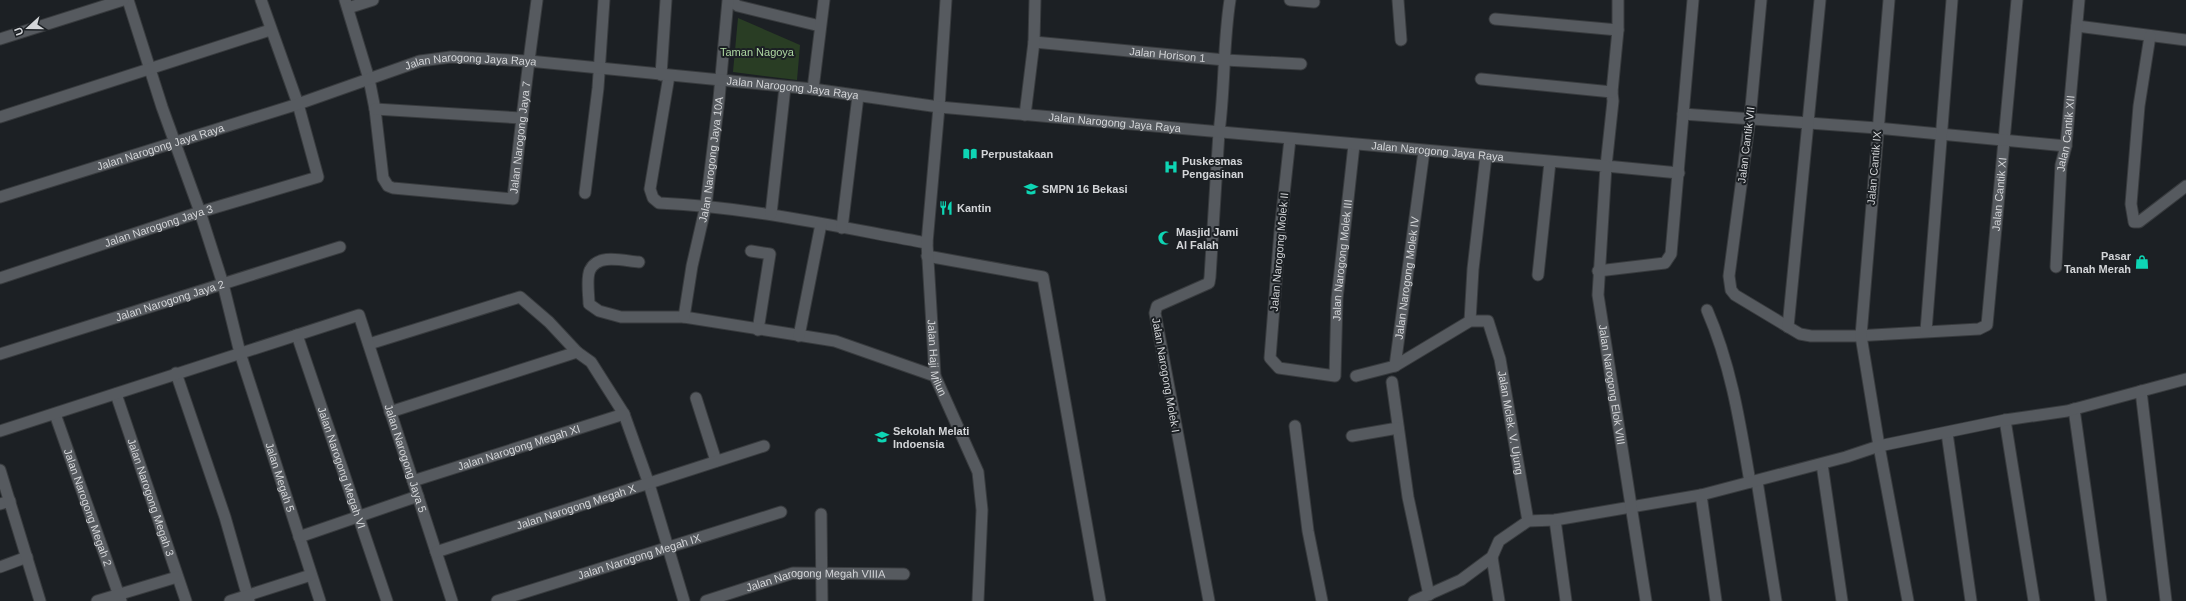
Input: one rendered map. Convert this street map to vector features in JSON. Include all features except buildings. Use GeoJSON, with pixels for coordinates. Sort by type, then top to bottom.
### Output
{"type":"FeatureCollection","features":[{"type":"Feature","properties":{"kind":"street"},"geometry":{"type":"LineString","coordinates":[[0,39],[123,0]]}},
{"type":"Feature","properties":{"kind":"street","name":"Jalan Megah 5"},"geometry":{"type":"LineString","coordinates":[[128,0],[200,212],[222,284],[240,353],[320,601]]}},
{"type":"Feature","properties":{"kind":"street"},"geometry":{"type":"LineString","coordinates":[[261,0],[270,30],[298,104]]}},
{"type":"Feature","properties":{"kind":"street"},"geometry":{"type":"LineString","coordinates":[[373,0],[346,4],[369,79],[375,108],[520,118]]}},
{"type":"Feature","properties":{"kind":"street","name":"Jalan Narogong Jaya 7"},"geometry":{"type":"LineString","coordinates":[[375,108],[383,178],[388,186],[393,188],[513,199],[520,118],[537,0]]}},
{"type":"Feature","properties":{"kind":"street"},"geometry":{"type":"LineString","coordinates":[[585,193],[599,69],[604,0]]}},
{"type":"Feature","properties":{"kind":"street"},"geometry":{"type":"LineString","coordinates":[[666,0],[665,75],[650,188],[653,198],[659,203],[706,205],[771,214],[927,243]]}},
{"type":"Feature","properties":{"kind":"street"},"geometry":{"type":"LineString","coordinates":[[728,0],[738,6],[820,26]]}},
{"type":"Feature","properties":{"kind":"street","name":"Jalan Narogong Jaya 10A"},"geometry":{"type":"LineString","coordinates":[[684,317],[692,266],[706,205],[721,79],[728,0]]}},
{"type":"Feature","properties":{"kind":"street"},"geometry":{"type":"LineString","coordinates":[[813,89],[824,0]]}},
{"type":"Feature","properties":{"kind":"street","name":"Jalan Haji Milun"},"geometry":{"type":"LineString","coordinates":[[946,0],[927,256],[935,376],[978,472],[982,510],[978,601]]}},
{"type":"Feature","properties":{"kind":"street"},"geometry":{"type":"LineString","coordinates":[[1025,115],[1034,42],[1035,0]]}},
{"type":"Feature","properties":{"kind":"street"},"geometry":{"type":"LineString","coordinates":[[1219,132],[1225,60],[1226,26],[1230,0]]}},
{"type":"Feature","properties":{"kind":"street"},"geometry":{"type":"LineString","coordinates":[[1290,0],[1314,2]]}},
{"type":"Feature","properties":{"kind":"street"},"geometry":{"type":"LineString","coordinates":[[1398,0],[1401,40]]}},
{"type":"Feature","properties":{"kind":"street","name":"Jalan Narogong Elok VIII"},"geometry":{"type":"LineString","coordinates":[[1618,0],[1618,30],[1612,92],[1613,101],[1606,166],[1598,271],[1601,315],[1646,601]]}},
{"type":"Feature","properties":{"kind":"street"},"geometry":{"type":"LineString","coordinates":[[1598,271],[1665,263],[1671,254],[1693,0]]}},
{"type":"Feature","properties":{"kind":"street","name":"Jalan Cantik VII"},"geometry":{"type":"LineString","coordinates":[[1761,0],[1750,118],[1729,276],[1731,290],[1735,295],[1788,327]]}},
{"type":"Feature","properties":{"kind":"street"},"geometry":{"type":"LineString","coordinates":[[1820,0],[1788,327],[1800,334],[1811,336],[1861,336],[1926,331],[1952,0]]}},
{"type":"Feature","properties":{"kind":"street","name":"Jalan Cantik IX"},"geometry":{"type":"LineString","coordinates":[[1889,0],[1877,128],[1861,336],[1878,446],[1908,601]]}},
{"type":"Feature","properties":{"kind":"street","name":"Jalan Cantik XI"},"geometry":{"type":"LineString","coordinates":[[1926,331],[1979,329],[1987,325],[2017,0]]}},
{"type":"Feature","properties":{"kind":"street","name":"Jalan Cantik XII"},"geometry":{"type":"LineString","coordinates":[[2056,267],[2061,165],[2066,146],[2079,0]]}},
{"type":"Feature","properties":{"kind":"street"},"geometry":{"type":"LineString","coordinates":[[1495,19],[1618,30]]}},
{"type":"Feature","properties":{"kind":"street"},"geometry":{"type":"LineString","coordinates":[[2077,26],[2186,40]]}},
{"type":"Feature","properties":{"kind":"street"},"geometry":{"type":"LineString","coordinates":[[0,117],[270,30]]}},
{"type":"Feature","properties":{"kind":"street"},"geometry":{"type":"LineString","coordinates":[[2150,36],[2139,106],[2132,196],[2132,215],[2134,222],[2139,222],[2186,186]]}},
{"type":"Feature","properties":{"kind":"street","name":"Jalan Horison 1"},"geometry":{"type":"LineString","coordinates":[[1034,42],[1225,60],[1301,64]]}},
{"type":"Feature","properties":{"kind":"street","name":"Jalan Narogong Jaya Raya"},"geometry":{"type":"LineString","coordinates":[[0,197],[298,104],[420,61],[451,57],[529,61],[599,69],[721,79],[813,89],[939,107],[1679,173]]}},
{"type":"Feature","properties":{"kind":"street"},"geometry":{"type":"LineString","coordinates":[[1482,79],[1612,92]]}},
{"type":"Feature","properties":{"kind":"street"},"geometry":{"type":"LineString","coordinates":[[771,214],[785,87]]}},
{"type":"Feature","properties":{"kind":"street"},"geometry":{"type":"LineString","coordinates":[[842,228],[858,96]]}},
{"type":"Feature","properties":{"kind":"street","name":"Jalan Narogong Jaya 3"},"geometry":{"type":"LineString","coordinates":[[0,278],[200,212],[318,177],[298,104]]}},
{"type":"Feature","properties":{"kind":"street"},"geometry":{"type":"LineString","coordinates":[[1683,114],[1877,128],[2066,146]]}},
{"type":"Feature","properties":{"kind":"street","name":"Jalan Narogong Molek I"},"geometry":{"type":"LineString","coordinates":[[1210,601],[1155,313],[1157,306],[1165,301],[1209,283],[1219,132]]}},
{"type":"Feature","properties":{"kind":"street","name":"Jalan Narogong Molek II"},"geometry":{"type":"LineString","coordinates":[[1290,139],[1270,358],[1273,364],[1279,368],[1334,376]]}},
{"type":"Feature","properties":{"kind":"street","name":"Jalan Narogong Molek III"},"geometry":{"type":"LineString","coordinates":[[1334,376],[1337,299],[1354,145]]}},
{"type":"Feature","properties":{"kind":"street","name":"Jalan Narogong Molek IV"},"geometry":{"type":"LineString","coordinates":[[1395,366],[1424,151]]}},
{"type":"Feature","properties":{"kind":"street"},"geometry":{"type":"LineString","coordinates":[[1356,376],[1395,366],[1470,321],[1473,269],[1486,156]]}},
{"type":"Feature","properties":{"kind":"street"},"geometry":{"type":"LineString","coordinates":[[1538,276],[1550,162]]}},
{"type":"Feature","properties":{"kind":"street"},"geometry":{"type":"LineString","coordinates":[[799,336],[821,224]]}},
{"type":"Feature","properties":{"kind":"street","name":"Jalan Narogong Jaya 2"},"geometry":{"type":"LineString","coordinates":[[0,354],[340,247]]}},
{"type":"Feature","properties":{"kind":"street"},"geometry":{"type":"LineString","coordinates":[[751,252],[770,254],[758,330]]}},
{"type":"Feature","properties":{"kind":"street"},"geometry":{"type":"LineString","coordinates":[[927,256],[1043,277],[1100,601]]}},
{"type":"Feature","properties":{"kind":"street"},"geometry":{"type":"LineString","coordinates":[[638,262],[603,259],[596,263],[589,271],[589,304],[598,311],[621,317],[684,317],[758,330],[835,341],[935,376]]}},
{"type":"Feature","properties":{"kind":"street"},"geometry":{"type":"LineString","coordinates":[[369,344],[520,297],[549,322],[577,352],[591,362],[624,414],[649,484],[684,601]]}},
{"type":"Feature","properties":{"kind":"street"},"geometry":{"type":"LineString","coordinates":[[1707,310],[1718,336],[1735,399],[1776,601]]}},
{"type":"Feature","properties":{"kind":"street","name":"Jalan Narogong Jaya 5"},"geometry":{"type":"LineString","coordinates":[[297,335],[359,315],[452,601]]}},
{"type":"Feature","properties":{"kind":"street","name":"Jalan Mclek. V. Ujung"},"geometry":{"type":"LineString","coordinates":[[1470,321],[1488,321],[1500,359],[1528,521]]}},
{"type":"Feature","properties":{"kind":"street"},"geometry":{"type":"LineString","coordinates":[[0,431],[297,335]]}},
{"type":"Feature","properties":{"kind":"street","name":"Jalan Narogong Megah VI"},"geometry":{"type":"LineString","coordinates":[[297,335],[387,601]]}},
{"type":"Feature","properties":{"kind":"street"},"geometry":{"type":"LineString","coordinates":[[390,412],[577,352]]}},
{"type":"Feature","properties":{"kind":"street"},"geometry":{"type":"LineString","coordinates":[[176,373],[225,517],[248,598]]}},
{"type":"Feature","properties":{"kind":"street"},"geometry":{"type":"LineString","coordinates":[[1499,601],[1492,558],[1499,541],[1528,521],[1554,520],[1632,508],[1701,495],[1822,464],[1878,446],[1947,433],[2004,420],[2074,409],[2186,379]]}},
{"type":"Feature","properties":{"kind":"street"},"geometry":{"type":"LineString","coordinates":[[1392,382],[1414,527],[1433,596]]}},
{"type":"Feature","properties":{"kind":"street"},"geometry":{"type":"LineString","coordinates":[[2140,391],[2166,601]]}},
{"type":"Feature","properties":{"kind":"street","name":"Jalan Narogong Megah 3"},"geometry":{"type":"LineString","coordinates":[[116,394],[186,601]]}},
{"type":"Feature","properties":{"kind":"street"},"geometry":{"type":"LineString","coordinates":[[696,398],[716,461]]}},
{"type":"Feature","properties":{"kind":"street"},"geometry":{"type":"LineString","coordinates":[[2074,409],[2101,601]]}},
{"type":"Feature","properties":{"kind":"street","name":"Jalan Narogong Megah 2"},"geometry":{"type":"LineString","coordinates":[[55,414],[119,598]]}},
{"type":"Feature","properties":{"kind":"street","name":"Jalan Narogong Megah XI"},"geometry":{"type":"LineString","coordinates":[[413,480],[624,414]]}},
{"type":"Feature","properties":{"kind":"street"},"geometry":{"type":"LineString","coordinates":[[2004,420],[2034,601]]}},
{"type":"Feature","properties":{"kind":"street"},"geometry":{"type":"LineString","coordinates":[[1295,426],[1308,531],[1322,601]]}},
{"type":"Feature","properties":{"kind":"street"},"geometry":{"type":"LineString","coordinates":[[1352,436],[1398,428]]}},
{"type":"Feature","properties":{"kind":"street"},"geometry":{"type":"LineString","coordinates":[[1947,433],[1971,601]]}},
{"type":"Feature","properties":{"kind":"street","name":"Jalan Narogong Megah X"},"geometry":{"type":"LineString","coordinates":[[436,552],[764,446]]}},
{"type":"Feature","properties":{"kind":"street"},"geometry":{"type":"LineString","coordinates":[[1822,464],[1842,601]]}},
{"type":"Feature","properties":{"kind":"street"},"geometry":{"type":"LineString","coordinates":[[0,470],[5,503],[27,557],[40,601]]}},
{"type":"Feature","properties":{"kind":"street"},"geometry":{"type":"LineString","coordinates":[[1701,495],[1716,601]]}},
{"type":"Feature","properties":{"kind":"street"},"geometry":{"type":"LineString","coordinates":[[299,537],[418,496]]}},
{"type":"Feature","properties":{"kind":"street","name":"Jalan Narogong Megah IX"},"geometry":{"type":"LineString","coordinates":[[497,601],[780,512]]}},
{"type":"Feature","properties":{"kind":"street"},"geometry":{"type":"LineString","coordinates":[[821,514],[822,601]]}},
{"type":"Feature","properties":{"kind":"street"},"geometry":{"type":"LineString","coordinates":[[1554,520],[1566,601]]}},
{"type":"Feature","properties":{"kind":"street"},"geometry":{"type":"LineString","coordinates":[[0,567],[27,557]]}},
{"type":"Feature","properties":{"kind":"street"},"geometry":{"type":"LineString","coordinates":[[1414,601],[1433,596],[1461,580],[1492,558]]}},
{"type":"Feature","properties":{"kind":"street","name":"Jalan Narogong Megah VIIIA"},"geometry":{"type":"LineString","coordinates":[[706,601],[785,575],[821,572],[904,574]]}},
{"type":"Feature","properties":{"kind":"street"},"geometry":{"type":"LineString","coordinates":[[230,601],[248,598],[311,575]]}},
{"type":"Feature","properties":{"kind":"street"},"geometry":{"type":"LineString","coordinates":[[97,601],[119,598],[177,577]]}},
{"type":"Feature","properties":{"kind":"green space","name":"Taman Nagoya"},"geometry":{"type":"Polygon","coordinates":[[[738,18],[800,45],[797,80],[733,72],[738,18]]]}},
{"type":"Feature","properties":{"kind":"place","name":"Perpustakaan"},"geometry":{"type":"Point","coordinates":[970,154]}},
{"type":"Feature","properties":{"kind":"place","name":"Puskesmas Pengasinan"},"geometry":{"type":"Point","coordinates":[1171,167]}},
{"type":"Feature","properties":{"kind":"place","name":"SMPN 16 Bekasi"},"geometry":{"type":"Point","coordinates":[1031,189]}},
{"type":"Feature","properties":{"kind":"place","name":"Kantin"},"geometry":{"type":"Point","coordinates":[946,208]}},
{"type":"Feature","properties":{"kind":"place","name":"Masjid Jami Al Falah"},"geometry":{"type":"Point","coordinates":[1165,238]}},
{"type":"Feature","properties":{"kind":"place","name":"Pasar Tanah Merah"},"geometry":{"type":"Point","coordinates":[2142,262]}},
{"type":"Feature","properties":{"kind":"place","name":"Sekolah Melati Indoensia"},"geometry":{"type":"Point","coordinates":[882,437]}}]}
